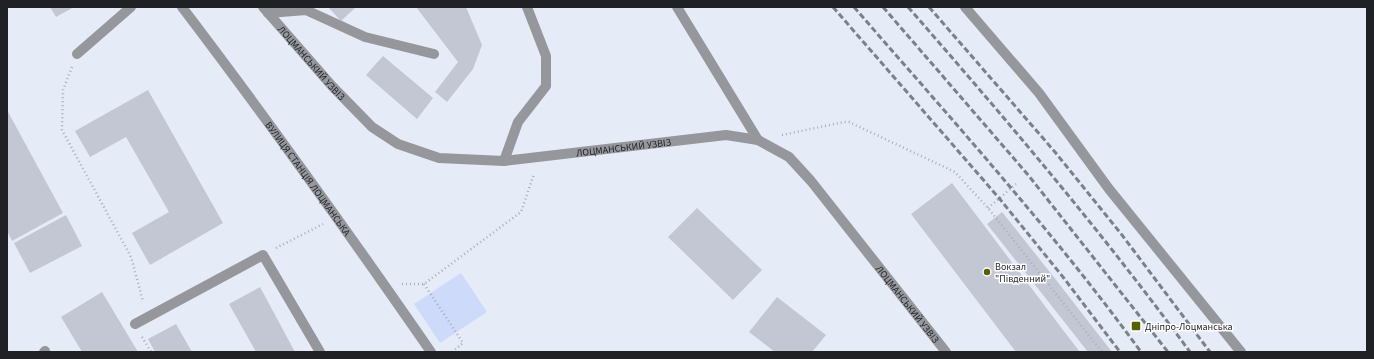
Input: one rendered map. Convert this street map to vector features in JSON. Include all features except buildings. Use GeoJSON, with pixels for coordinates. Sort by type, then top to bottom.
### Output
{"type":"FeatureCollection","features":[{"type":"Feature","properties":{"kind":"street"},"geometry":{"type":"LineString","coordinates":[[77,54],[131,7]]}},
{"type":"Feature","properties":{"kind":"street","name":"ВУЛИЦЯ СТАНЦІЯ ЛОЦМАНСЬКА"},"geometry":{"type":"LineString","coordinates":[[182,7],[338,217],[431,352]]}},
{"type":"Feature","properties":{"kind":"street"},"geometry":{"type":"LineString","coordinates":[[504,161],[518,122],[546,86],[546,56],[527,7]]}},
{"type":"Feature","properties":{"kind":"street"},"geometry":{"type":"LineString","coordinates":[[677,7],[758,140]]}},
{"type":"Feature","properties":{"kind":"street"},"geometry":{"type":"LineString","coordinates":[[965,7],[1039,94],[1109,189],[1241,352]]}},
{"type":"Feature","properties":{"kind":"street"},"geometry":{"type":"LineString","coordinates":[[265,10],[306,10],[365,37],[434,54]]}},
{"type":"Feature","properties":{"kind":"street","name":"ЛОЦМАНСЬКИЙ УЗВІЗ"},"geometry":{"type":"LineString","coordinates":[[265,10],[332,86],[372,127],[398,144],[438,158],[504,161],[726,135],[758,140],[789,157],[811,180],[946,352]]}},
{"type":"Feature","properties":{"kind":"street"},"geometry":{"type":"LineString","coordinates":[[135,324],[263,255],[320,352]]}},
{"type":"Feature","properties":{"kind":"path"},"geometry":{"type":"LineString","coordinates":[[77,54],[63,90],[62,130],[131,257],[143,300],[135,324]]}},
{"type":"Feature","properties":{"kind":"path"},"geometry":{"type":"LineString","coordinates":[[758,140],[850,122],[955,172],[988,208],[1102,352]]}},
{"type":"Feature","properties":{"kind":"path"},"geometry":{"type":"LineString","coordinates":[[452,352],[463,343],[424,284],[521,212],[539,156]]}},
{"type":"Feature","properties":{"kind":"path"},"geometry":{"type":"LineString","coordinates":[[988,208],[1016,184]]}},
{"type":"Feature","properties":{"kind":"path"},"geometry":{"type":"LineString","coordinates":[[263,255],[338,217]]}},
{"type":"Feature","properties":{"kind":"shaded area"},"geometry":{"type":"Polygon","coordinates":[[[461,273],[487,312],[440,343],[414,304],[461,273]]]}},
{"type":"Feature","properties":{"kind":"railway"},"geometry":{"type":"LineString","coordinates":[[833,7],[999,198],[1063,277],[1120,352]]}},
{"type":"Feature","properties":{"kind":"railway"},"geometry":{"type":"LineString","coordinates":[[854,7],[1037,219],[1073,263],[1141,352]]}},
{"type":"Feature","properties":{"kind":"railway"},"geometry":{"type":"LineString","coordinates":[[883,7],[1029,176],[1168,352]]}},
{"type":"Feature","properties":{"kind":"railway"},"geometry":{"type":"LineString","coordinates":[[908,7],[1053,176],[1123,263],[1190,352]]}},
{"type":"Feature","properties":{"kind":"railway"},"geometry":{"type":"LineString","coordinates":[[929,7],[1055,152],[1122,235],[1210,352]]}},
{"type":"Feature","properties":{"kind":"place","name":"Вокзал \"Південний\""},"geometry":{"type":"Point","coordinates":[987,272]}},
{"type":"Feature","properties":{"kind":"place","name":"Дніпро-Лоцманська"},"geometry":{"type":"Point","coordinates":[1136,326]}}]}
